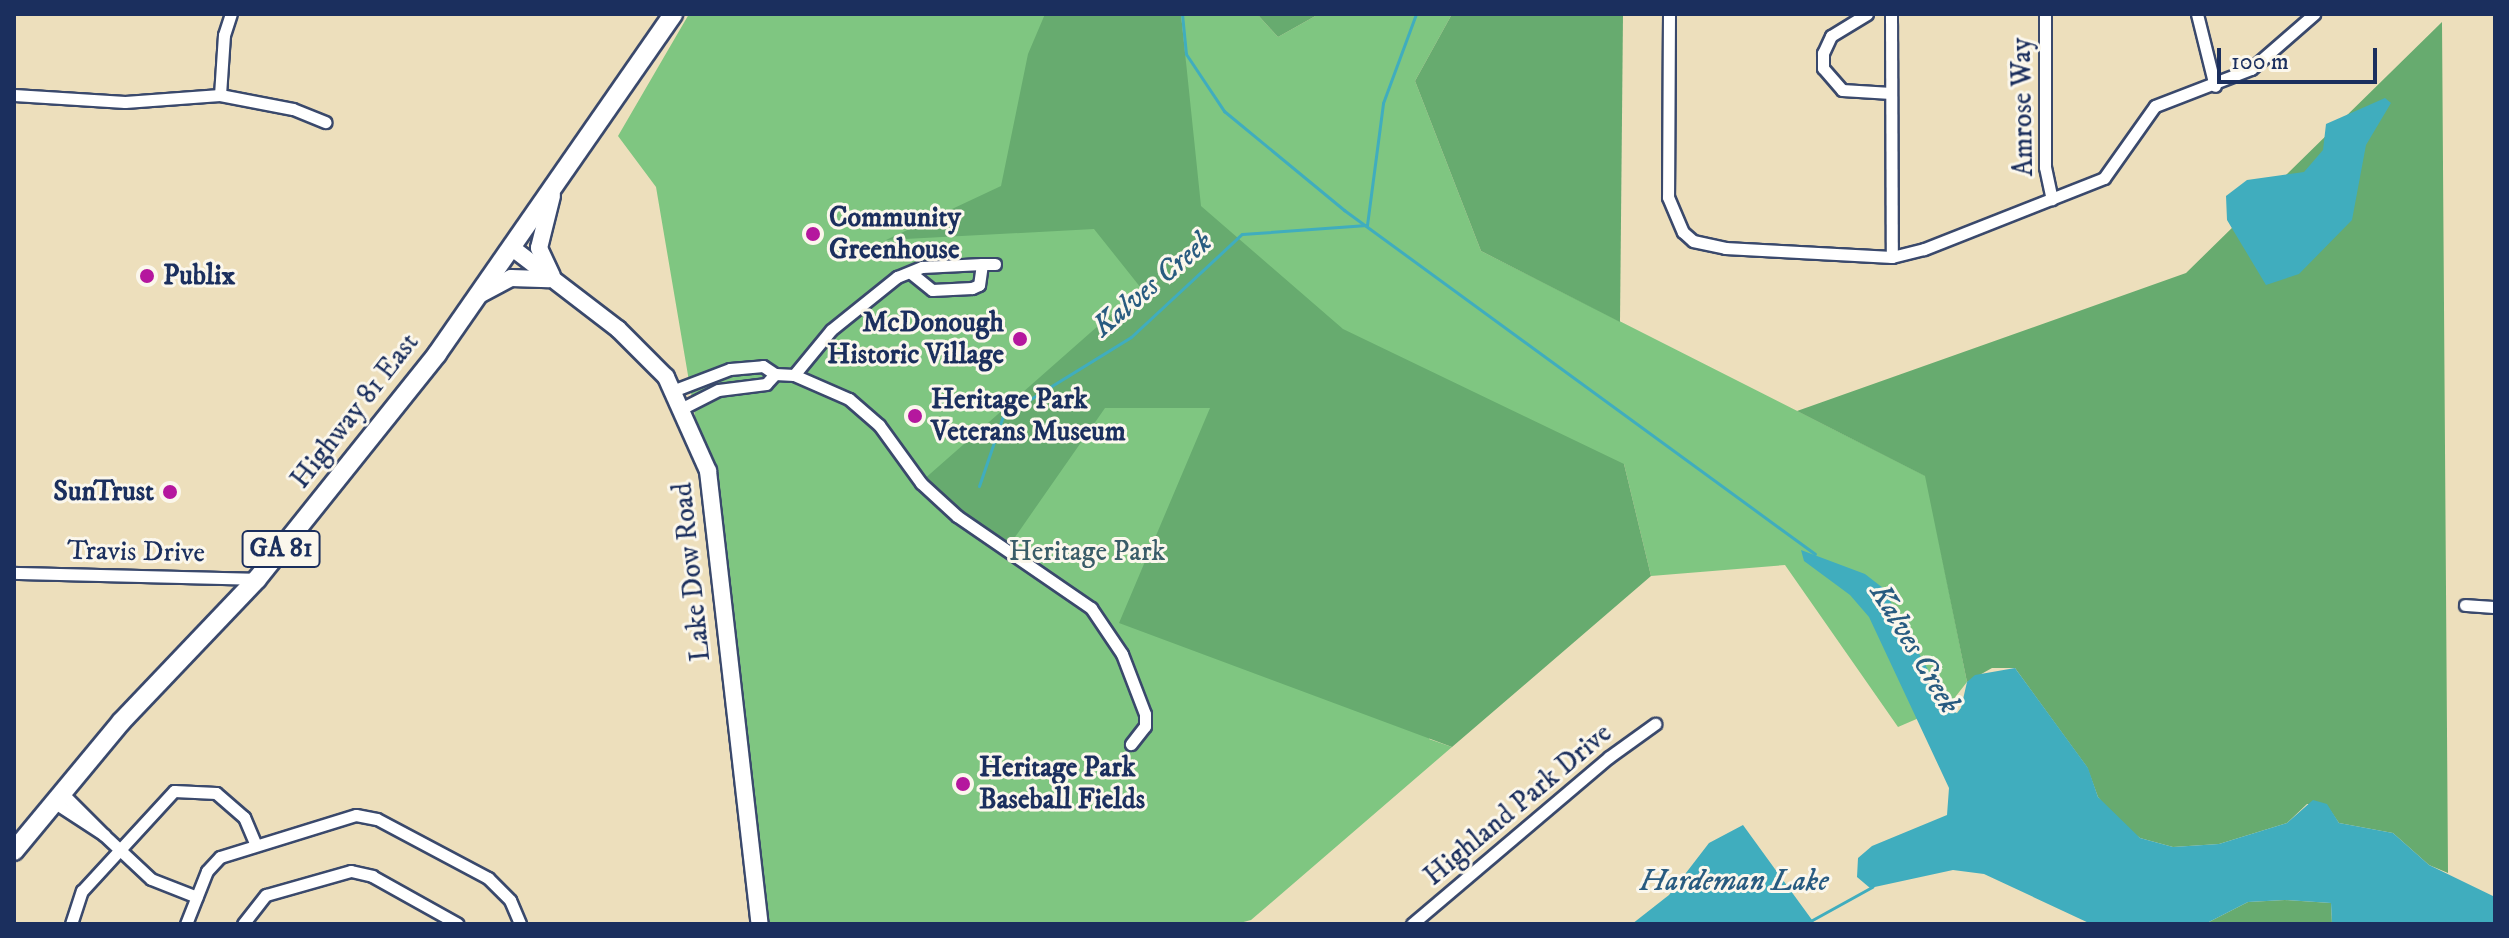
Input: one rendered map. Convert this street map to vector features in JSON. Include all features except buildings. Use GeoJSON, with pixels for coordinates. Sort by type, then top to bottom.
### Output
{"type":"FeatureCollection","features":[{"type":"Feature","properties":{"kind":"main road","name":"Highway 81 East"},"geometry":{"type":"LineString","coordinates":[[14,851],[121,722],[257,579],[476,298],[673,14]]}},
{"type":"Feature","properties":{"kind":"street"},"geometry":{"type":"LineString","coordinates":[[220,95],[224,35],[231,14]]}},
{"type":"Feature","properties":{"kind":"street"},"geometry":{"type":"LineString","coordinates":[[1669,14],[1668,197],[1683,232],[1693,241],[1725,248],[1892,257],[1924,249],[2111,173],[2144,120],[2162,101],[2215,86],[2270,56],[2314,14]]}},
{"type":"Feature","properties":{"kind":"street"},"geometry":{"type":"LineString","coordinates":[[1867,14],[1831,36],[1823,53],[1823,68],[1842,90],[1891,93]]}},
{"type":"Feature","properties":{"kind":"street"},"geometry":{"type":"LineString","coordinates":[[1891,14],[1892,257]]}},
{"type":"Feature","properties":{"kind":"street","name":"Amrose Way"},"geometry":{"type":"LineString","coordinates":[[2045,14],[2045,167],[2052,199]]}},
{"type":"Feature","properties":{"kind":"street"},"geometry":{"type":"LineString","coordinates":[[2197,14],[2215,86]]}},
{"type":"Feature","properties":{"kind":"street"},"geometry":{"type":"LineString","coordinates":[[14,95],[125,102],[220,95],[293,109],[326,122]]}},
{"type":"Feature","properties":{"kind":"street"},"geometry":{"type":"LineString","coordinates":[[555,280],[539,248],[556,186]]}},
{"type":"Feature","properties":{"kind":"street","name":"Lake Dow Road"},"geometry":{"type":"LineString","coordinates":[[511,247],[631,340],[675,390],[708,471],[760,924]]}},
{"type":"Feature","properties":{"kind":"street"},"geometry":{"type":"LineString","coordinates":[[912,274],[932,290],[972,288],[979,285],[982,264]]}},
{"type":"Feature","properties":{"kind":"street"},"geometry":{"type":"LineString","coordinates":[[794,375],[831,330],[897,277],[912,274],[922,267],[995,264]]}},
{"type":"Feature","properties":{"kind":"street"},"geometry":{"type":"LineString","coordinates":[[476,298],[511,278],[527,274],[555,280]]}},
{"type":"Feature","properties":{"kind":"street"},"geometry":{"type":"LineString","coordinates":[[675,390],[706,376],[763,366],[775,374],[794,375],[849,399],[879,425],[921,483],[957,516],[1091,608],[1122,654],[1145,714],[1145,726],[1131,744]]}},
{"type":"Feature","properties":{"kind":"street"},"geometry":{"type":"LineString","coordinates":[[684,407],[713,393],[766,384],[775,374]]}},
{"type":"Feature","properties":{"kind":"street"},"geometry":{"type":"LineString","coordinates":[[706,376],[713,393]]}},
{"type":"Feature","properties":{"kind":"street","name":"Travis Drive"},"geometry":{"type":"LineString","coordinates":[[14,573],[257,579]]}},
{"type":"Feature","properties":{"kind":"street"},"geometry":{"type":"LineString","coordinates":[[2465,605],[2495,607]]}},
{"type":"Feature","properties":{"kind":"street","name":"Highland Park Drive"},"geometry":{"type":"LineString","coordinates":[[1412,924],[1609,757],[1655,724]]}},
{"type":"Feature","properties":{"kind":"street"},"geometry":{"type":"LineString","coordinates":[[71,924],[76,900],[161,799],[189,788],[211,791],[237,809],[255,843]]}},
{"type":"Feature","properties":{"kind":"street"},"geometry":{"type":"LineString","coordinates":[[59,798],[151,879],[197,897]]}},
{"type":"Feature","properties":{"kind":"street"},"geometry":{"type":"LineString","coordinates":[[186,924],[214,862],[255,843],[350,815],[372,817],[492,880],[510,900],[520,924]]}},
{"type":"Feature","properties":{"kind":"street"},"geometry":{"type":"LineString","coordinates":[[243,924],[253,906],[268,894],[354,871],[372,876],[458,924]]}},
{"type":"Feature","properties":{"kind":"green space","name":"Heritage Park"},"geometry":{"type":"Polygon","coordinates":[[[689,14],[1165,14],[1190,115],[1181,14],[1257,14],[1278,37],[1319,14],[1452,14],[1415,81],[1481,251],[1926,476],[1967,682],[1949,705],[1898,727],[1785,565],[1651,576],[1624,464],[1429,739],[1452,747],[1251,920],[1236,924],[757,924],[724,587],[656,187],[618,136],[689,14]]]}},
{"type":"Feature","properties":{"kind":"green space"},"geometry":{"type":"Polygon","coordinates":[[[1045,14],[1181,14],[1201,206],[1343,329],[1624,464],[1651,576],[1452,747],[1119,623],[1210,408],[1105,408],[1006,550],[922,481],[1141,288],[1094,229],[886,240],[1001,186],[1028,54],[1045,14]]]}},
{"type":"Feature","properties":{"kind":"green space"},"geometry":{"type":"Polygon","coordinates":[[[1257,14],[1319,14],[1278,37],[1257,14]]]}},
{"type":"Feature","properties":{"kind":"green space"},"geometry":{"type":"Polygon","coordinates":[[[1452,14],[1623,14],[1620,322],[1481,251],[1415,81],[1452,14]]]}},
{"type":"Feature","properties":{"kind":"green space"},"geometry":{"type":"Polygon","coordinates":[[[2442,22],[2448,873],[2429,865],[2393,833],[2339,823],[2326,804],[2307,804],[2287,823],[2219,844],[2173,847],[2140,838],[2116,820],[2098,797],[2087,767],[2015,668],[1992,668],[1967,682],[1925,476],[1797,411],[2186,273],[2442,22]]]}},
{"type":"Feature","properties":{"kind":"green space"},"geometry":{"type":"Polygon","coordinates":[[[2285,900],[2331,903],[2332,924],[2205,924],[2248,902],[2285,900]]]}},
{"type":"Feature","properties":{"kind":"water"},"geometry":{"type":"Polygon","coordinates":[[[2385,98],[2391,103],[2366,145],[2352,220],[2299,274],[2266,285],[2227,220],[2226,196],[2247,180],[2304,172],[2323,150],[2326,124],[2385,98]]]}},
{"type":"Feature","properties":{"kind":"water"},"geometry":{"type":"Polygon","coordinates":[[[1801,550],[1865,574],[1883,588],[1950,710],[1957,713],[1961,708],[1967,682],[1975,675],[2015,668],[2088,768],[2098,797],[2140,838],[2173,847],[2219,844],[2287,823],[2313,800],[2327,804],[2339,823],[2393,833],[2429,865],[2495,897],[2495,924],[2332,924],[2331,903],[2285,900],[2248,902],[2205,924],[2091,924],[1984,874],[1953,870],[1870,888],[1857,877],[1858,858],[1872,846],[1947,815],[1949,788],[1869,617],[1850,595],[1804,561],[1801,550]]]}},
{"type":"Feature","properties":{"kind":"water","name":"Hardeman Lake"},"geometry":{"type":"Polygon","coordinates":[[[1743,825],[1815,924],[1632,924],[1669,895],[1709,843],[1743,825]]]}},
{"type":"Feature","properties":{"kind":"waterway","name":"Kalves Creek"},"geometry":{"type":"LineString","coordinates":[[1182,14],[1186,54],[1224,111],[1344,210],[1815,554]]}},
{"type":"Feature","properties":{"kind":"waterway"},"geometry":{"type":"LineString","coordinates":[[1367,225],[1383,103],[1416,14]]}},
{"type":"Feature","properties":{"kind":"waterway","name":"Kalves Creek"},"geometry":{"type":"LineString","coordinates":[[979,486],[1003,416],[1131,337],[1242,234],[1367,225]]}},
{"type":"Feature","properties":{"kind":"waterway"},"geometry":{"type":"LineString","coordinates":[[1805,924],[1872,887]]}},
{"type":"Feature","properties":{"kind":"place","name":"Community Greenhouse"},"geometry":{"type":"Point","coordinates":[813,234]}},
{"type":"Feature","properties":{"kind":"place","name":"Publix"},"geometry":{"type":"Point","coordinates":[147,276]}},
{"type":"Feature","properties":{"kind":"place","name":"McDonough Historic Village"},"geometry":{"type":"Point","coordinates":[1020,339]}},
{"type":"Feature","properties":{"kind":"place","name":"Heritage Park Veterans Museum"},"geometry":{"type":"Point","coordinates":[915,416]}},
{"type":"Feature","properties":{"kind":"place","name":"SunTrust"},"geometry":{"type":"Point","coordinates":[170,492]}},
{"type":"Feature","properties":{"kind":"place","name":"Heritage Park Baseball Fields"},"geometry":{"type":"Point","coordinates":[963,784]}}]}
